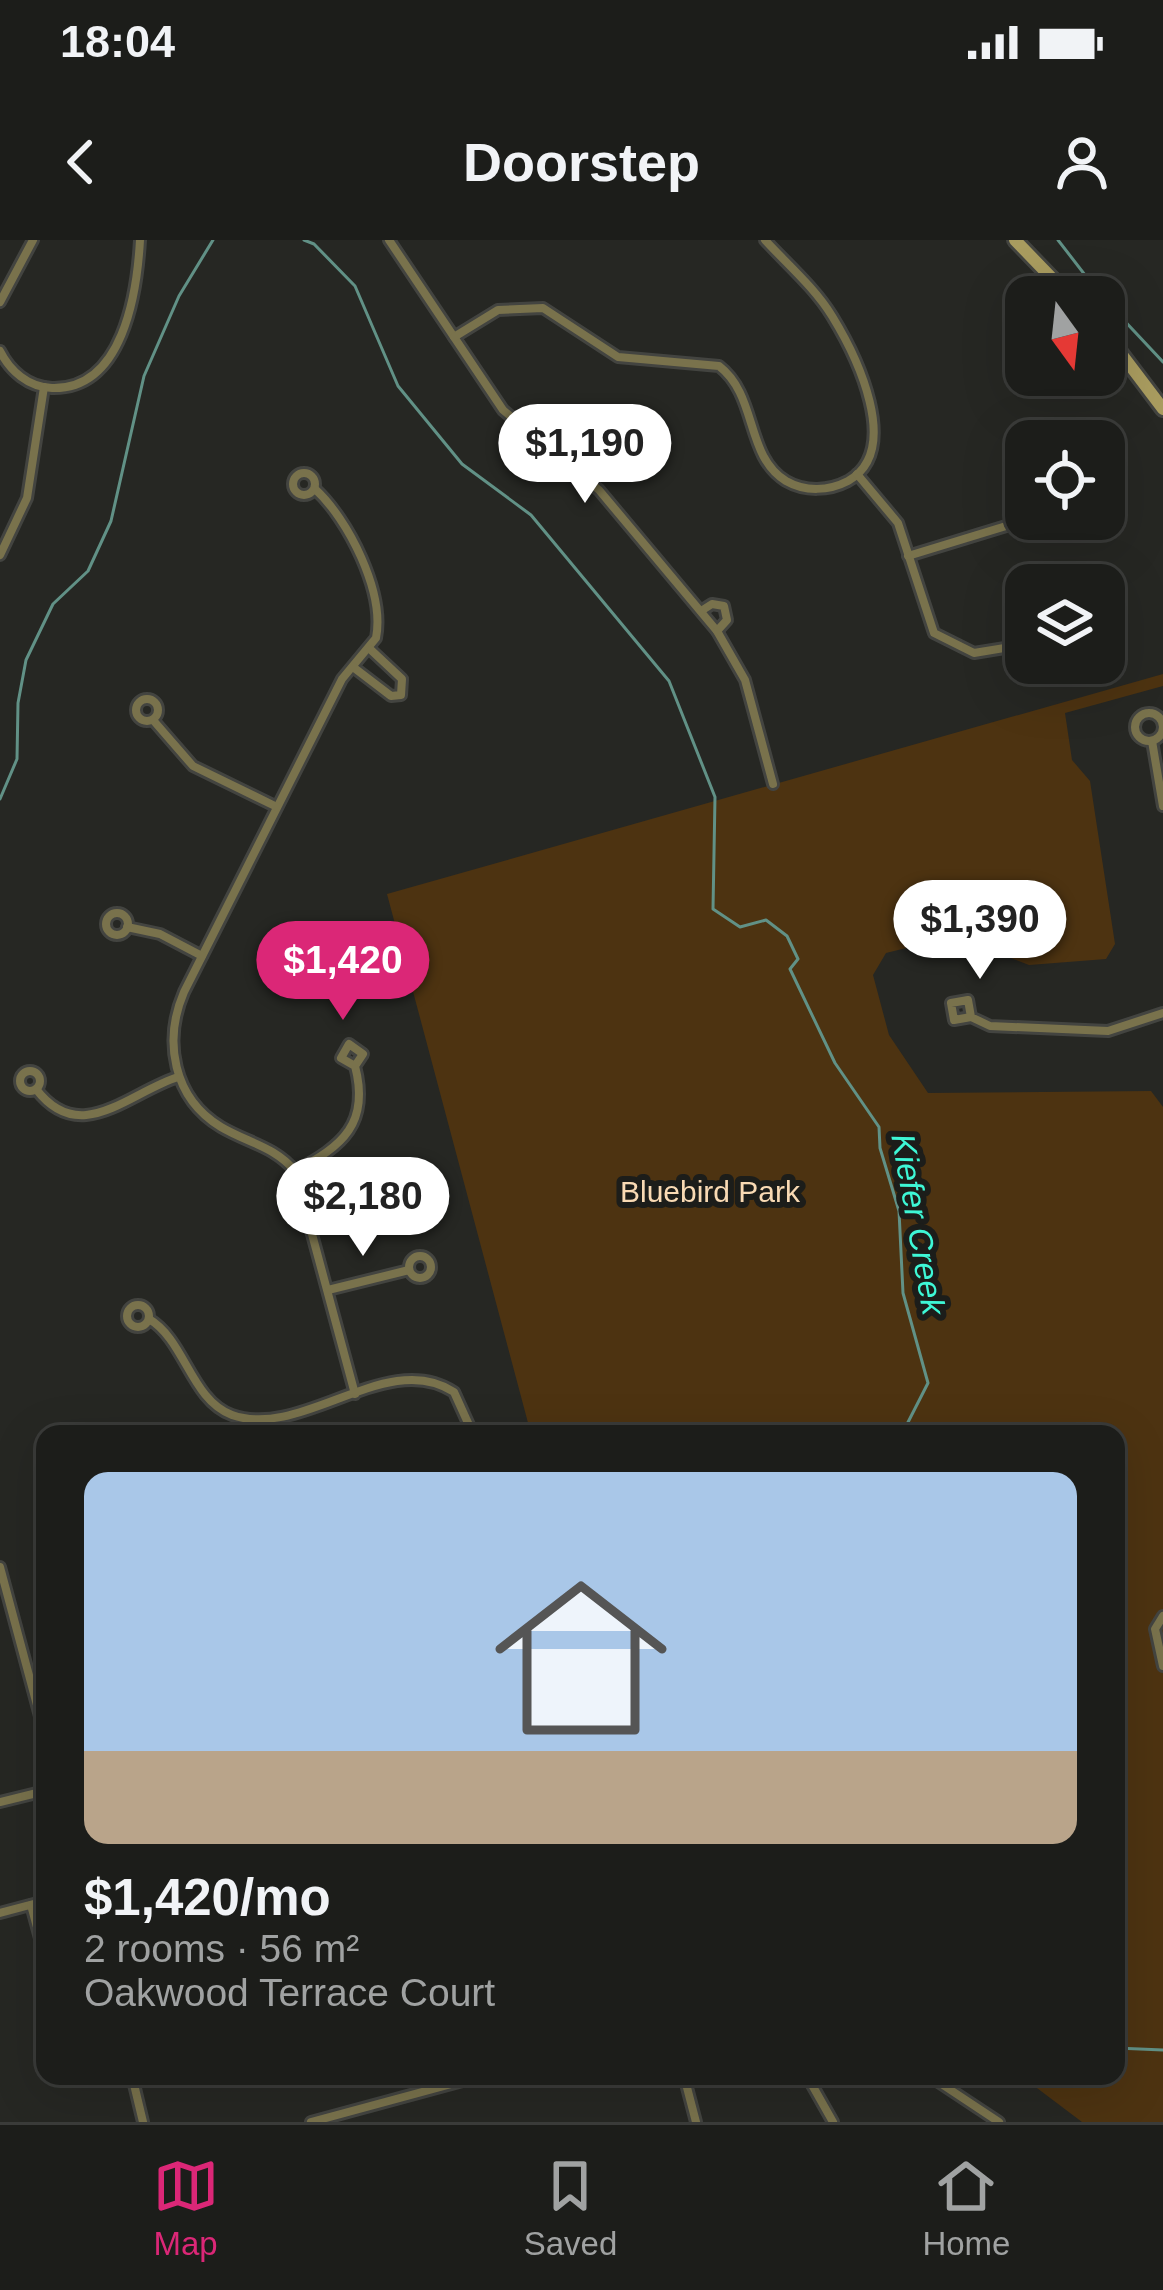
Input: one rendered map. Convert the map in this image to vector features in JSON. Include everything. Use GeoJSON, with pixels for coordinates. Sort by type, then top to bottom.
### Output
{"type":"FeatureCollection","features":[{"type":"Feature","properties":{"kind":"street"},"geometry":{"type":"LineString","coordinates":[[0,302],[26,263],[33,240]]}},
{"type":"Feature","properties":{"kind":"street"},"geometry":{"type":"LineString","coordinates":[[0,351],[17,374],[44,387],[84,382],[110,356],[132,301],[140,240]]}},
{"type":"Feature","properties":{"kind":"street"},"geometry":{"type":"LineString","coordinates":[[389,240],[503,410],[599,490],[717,631],[745,680],[773,784]]}},
{"type":"Feature","properties":{"kind":"street"},"geometry":{"type":"LineString","coordinates":[[454,337],[498,310],[542,308],[619,357],[705,361],[738,383],[763,455],[784,479],[824,489],[857,474],[876,434],[867,396],[833,317],[765,240]]}},
{"type":"Feature","properties":{"kind":"street"},"geometry":{"type":"LineString","coordinates":[[1015,240],[1050,276]]}},
{"type":"Feature","properties":{"kind":"street"},"geometry":{"type":"LineString","coordinates":[[1125,359],[1163,409]]}},
{"type":"Feature","properties":{"kind":"street"},"geometry":{"type":"LineString","coordinates":[[0,555],[27,498],[44,387]]}},
{"type":"Feature","properties":{"kind":"street"},"geometry":{"type":"LineString","coordinates":[[857,474],[892,513],[929,625],[946,643],[974,653],[1005,648]]}},
{"type":"Feature","properties":{"kind":"street"},"geometry":{"type":"LineString","coordinates":[[315,489],[351,540],[376,604],[378,626],[370,650],[353,667],[277,807],[172,1027],[178,1077],[210,1119],[280,1154],[295,1171],[355,1394]]}},
{"type":"Feature","properties":{"kind":"street"},"geometry":{"type":"LineString","coordinates":[[908,556],[1005,526]]}},
{"type":"Feature","properties":{"kind":"street"},"geometry":{"type":"LineString","coordinates":[[701,611],[712,604],[724,606],[728,616],[717,631]]}},
{"type":"Feature","properties":{"kind":"street"},"geometry":{"type":"LineString","coordinates":[[353,667],[391,696],[401,694],[402,679],[370,650]]}},
{"type":"Feature","properties":{"kind":"street"},"geometry":{"type":"LineString","coordinates":[[153,719],[193,766],[277,807]]}},
{"type":"Feature","properties":{"kind":"street"},"geometry":{"type":"LineString","coordinates":[[1151,741],[1163,806]]}},
{"type":"Feature","properties":{"kind":"street"},"geometry":{"type":"LineString","coordinates":[[128,927],[160,934],[202,956]]}},
{"type":"Feature","properties":{"kind":"street"},"geometry":{"type":"LineString","coordinates":[[971,1017],[968,1000],[951,1004],[955,1020],[971,1017],[990,1026],[1108,1031],[1163,1013]]}},
{"type":"Feature","properties":{"kind":"street"},"geometry":{"type":"LineString","coordinates":[[295,1171],[330,1152],[354,1129],[361,1106],[355,1066]]}},
{"type":"Feature","properties":{"kind":"street"},"geometry":{"type":"LineString","coordinates":[[36,1089],[64,1114],[89,1118],[178,1077]]}},
{"type":"Feature","properties":{"kind":"street"},"geometry":{"type":"LineString","coordinates":[[328,1291],[409,1270]]}},
{"type":"Feature","properties":{"kind":"street"},"geometry":{"type":"LineString","coordinates":[[149,1319],[213,1404],[237,1417],[268,1418],[410,1380],[443,1384],[462,1402],[470,1425]]}},
{"type":"Feature","properties":{"kind":"street"},"geometry":{"type":"LineString","coordinates":[[0,1567],[36,1701]]}},
{"type":"Feature","properties":{"kind":"street"},"geometry":{"type":"LineString","coordinates":[[1163,1616],[1155,1630],[1163,1666]]}},
{"type":"Feature","properties":{"kind":"street"},"geometry":{"type":"LineString","coordinates":[[0,1802],[36,1793]]}},
{"type":"Feature","properties":{"kind":"street"},"geometry":{"type":"LineString","coordinates":[[0,1913],[36,1904]]}},
{"type":"Feature","properties":{"kind":"street"},"geometry":{"type":"LineString","coordinates":[[31,1905],[36,1924]]}},
{"type":"Feature","properties":{"kind":"street"},"geometry":{"type":"LineString","coordinates":[[134,2085],[143,2122]]}},
{"type":"Feature","properties":{"kind":"street"},"geometry":{"type":"LineString","coordinates":[[311,2122],[448,2085]]}},
{"type":"Feature","properties":{"kind":"street"},"geometry":{"type":"LineString","coordinates":[[686,2085],[696,2122]]}},
{"type":"Feature","properties":{"kind":"street"},"geometry":{"type":"LineString","coordinates":[[812,2085],[833,2122]]}},
{"type":"Feature","properties":{"kind":"street"},"geometry":{"type":"LineString","coordinates":[[943,2085],[999,2122]]}},
{"type":"Feature","properties":{"kind":"green space","name":"Bluebird Park"},"geometry":{"type":"Polygon","coordinates":[[[1163,674],[1163,686],[1065,713],[1072,760],[1090,781],[1115,944],[1106,959],[1029,965],[955,936],[886,953],[873,975],[889,1035],[928,1093],[1151,1091],[1163,1107],[1163,2122],[1082,2122],[1033,2085],[1125,2085],[1125,1425],[529,1425],[387,894],[1163,674]]]}},
{"type":"Feature","properties":{"kind":"waterway"},"geometry":{"type":"LineString","coordinates":[[0,799],[17,759],[18,703],[26,660],[53,604],[88,571],[111,521],[144,376],[179,296],[213,240]]}},
{"type":"Feature","properties":{"kind":"waterway","name":"Kiefer Creek"},"geometry":{"type":"LineString","coordinates":[[304,240],[314,244],[355,286],[398,386],[462,464],[531,515],[669,681],[715,797],[713,909],[740,927],[766,920],[787,936],[798,959],[790,969],[835,1063],[879,1127],[880,1148],[899,1211],[903,1293],[928,1383],[907,1425]]}},
{"type":"Feature","properties":{"kind":"waterway"},"geometry":{"type":"LineString","coordinates":[[1058,240],[1086,276]]}},
{"type":"Feature","properties":{"kind":"waterway"},"geometry":{"type":"LineString","coordinates":[[1125,321],[1163,362]]}},
{"type":"Feature","properties":{"kind":"waterway","name":"Kiefer Creek"},"geometry":{"type":"LineString","coordinates":[[1125,2048],[1163,2050]]}}]}
